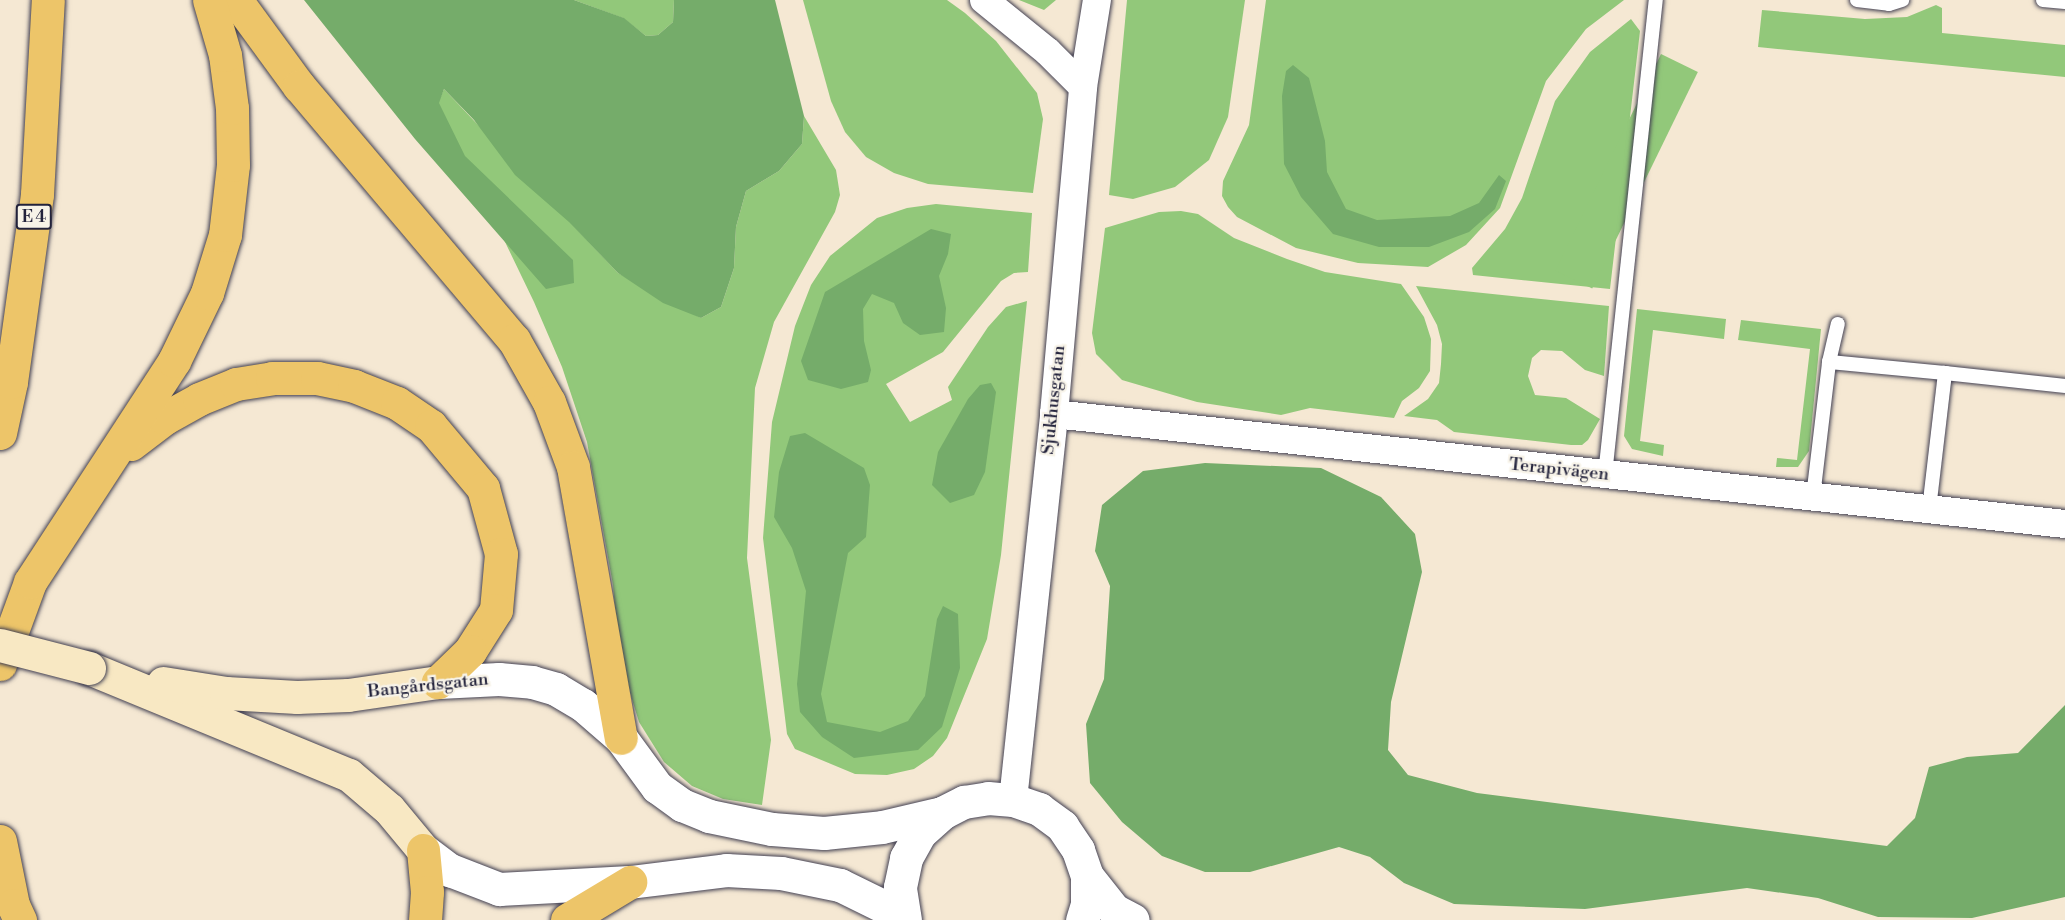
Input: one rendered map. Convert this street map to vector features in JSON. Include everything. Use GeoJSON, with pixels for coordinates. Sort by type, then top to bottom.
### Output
{"type":"FeatureCollection","features":[{"type":"Feature","properties":{"kind":"highway","name":"E 4"},"geometry":{"type":"LineString","coordinates":[[0,432],[11,382],[37,194],[48,0]]}},
{"type":"Feature","properties":{"kind":"highway"},"geometry":{"type":"LineString","coordinates":[[0,664],[30,582],[58,533],[115,455],[174,361],[207,293],[225,235],[232,165],[232,108],[225,55],[209,0]]}},
{"type":"Feature","properties":{"kind":"highway"},"geometry":{"type":"LineString","coordinates":[[237,0],[299,86],[514,340],[549,402],[573,467],[621,738]]}},
{"type":"Feature","properties":{"kind":"highway"},"geometry":{"type":"LineString","coordinates":[[115,455],[165,418],[200,399],[236,384],[272,378],[317,378],[354,386],[397,404],[431,426],[483,488],[501,554],[496,610],[470,651],[438,682]]}},
{"type":"Feature","properties":{"kind":"highway"},"geometry":{"type":"LineString","coordinates":[[0,841],[13,905],[20,920]]}},
{"type":"Feature","properties":{"kind":"highway"},"geometry":{"type":"LineString","coordinates":[[423,850],[427,892],[425,920]]}},
{"type":"Feature","properties":{"kind":"highway"},"geometry":{"type":"LineString","coordinates":[[567,920],[630,882]]}},
{"type":"Feature","properties":{"kind":"main road","name":"Bangårdsgatan"},"geometry":{"type":"LineString","coordinates":[[0,645],[101,672],[226,693],[297,697],[348,695],[438,682]]}},
{"type":"Feature","properties":{"kind":"main road","name":"Bangårdsgatan"},"geometry":{"type":"LineString","coordinates":[[101,672],[349,775],[390,809],[423,850]]}},
{"type":"Feature","properties":{"kind":"street"},"geometry":{"type":"LineString","coordinates":[[984,0],[1048,52],[1083,87]]}},
{"type":"Feature","properties":{"kind":"street","name":"Sjukhusgatan"},"geometry":{"type":"LineString","coordinates":[[1012,800],[1054,414],[1083,87],[1097,0]]}},
{"type":"Feature","properties":{"kind":"street","name":"Terapivägen"},"geometry":{"type":"LineString","coordinates":[[1054,414],[2065,524]]}},
{"type":"Feature","properties":{"kind":"street","name":"Bangårdsgatan"},"geometry":{"type":"LineString","coordinates":[[438,682],[532,682],[583,705],[621,738],[657,787],[682,805],[709,816],[772,829],[824,833],[882,827],[942,813],[980,799],[1012,800],[1039,809],[1062,826],[1078,850],[1087,876]]}},
{"type":"Feature","properties":{"kind":"street"},"geometry":{"type":"LineString","coordinates":[[904,918],[900,887],[906,858],[920,833],[942,813]]}},
{"type":"Feature","properties":{"kind":"street","name":"Bangårdsgatan"},"geometry":{"type":"LineString","coordinates":[[423,850],[450,870],[499,889],[630,882],[726,870],[781,873],[840,885],[904,918]]}},
{"type":"Feature","properties":{"kind":"street"},"geometry":{"type":"LineString","coordinates":[[1082,920],[1087,904],[1087,876]]}},
{"type":"Feature","properties":{"kind":"street"},"geometry":{"type":"LineString","coordinates":[[1087,876],[1114,910],[1133,920]]}},
{"type":"Feature","properties":{"kind":"lane"},"geometry":{"type":"LineString","coordinates":[[1605,475],[1656,0]]}},
{"type":"Feature","properties":{"kind":"lane"},"geometry":{"type":"LineString","coordinates":[[1857,0],[1889,4],[1902,0]]}},
{"type":"Feature","properties":{"kind":"lane"},"geometry":{"type":"LineString","coordinates":[[2043,0],[2065,2]]}},
{"type":"Feature","properties":{"kind":"lane"},"geometry":{"type":"LineString","coordinates":[[1813,497],[1829,362],[1838,324]]}},
{"type":"Feature","properties":{"kind":"lane"},"geometry":{"type":"LineString","coordinates":[[1829,362],[2065,386]]}},
{"type":"Feature","properties":{"kind":"lane"},"geometry":{"type":"LineString","coordinates":[[1929,510],[1945,373]]}},
{"type":"Feature","properties":{"kind":"green space"},"geometry":{"type":"Polygon","coordinates":[[[304,0],[574,0],[624,18],[646,36],[658,35],[673,22],[674,0],[775,0],[804,116],[802,144],[779,171],[746,191],[736,227],[734,268],[721,307],[701,318],[663,303],[618,273],[569,222],[515,175],[474,120],[444,89],[439,103],[465,156],[573,260],[574,283],[546,289],[415,139],[304,0]]]}},
{"type":"Feature","properties":{"kind":"green space"},"geometry":{"type":"Polygon","coordinates":[[[574,0],[674,0],[673,22],[658,35],[646,36],[623,18],[574,0]]]}},
{"type":"Feature","properties":{"kind":"green space"},"geometry":{"type":"Polygon","coordinates":[[[803,0],[947,0],[965,13],[996,41],[1037,93],[1043,119],[1033,193],[928,184],[894,173],[866,157],[845,132],[831,101],[803,0]]]}},
{"type":"Feature","properties":{"kind":"green space"},"geometry":{"type":"Polygon","coordinates":[[[1019,0],[1056,0],[1044,10],[1019,0]]]}},
{"type":"Feature","properties":{"kind":"green space"},"geometry":{"type":"Polygon","coordinates":[[[1127,0],[1245,0],[1228,117],[1209,160],[1175,187],[1133,199],[1109,195],[1127,0]]]}},
{"type":"Feature","properties":{"kind":"green space"},"geometry":{"type":"Polygon","coordinates":[[[1266,0],[1624,0],[1586,29],[1546,81],[1500,208],[1466,245],[1428,267],[1358,263],[1296,248],[1237,217],[1228,207],[1222,196],[1223,181],[1249,125],[1266,0]]]}},
{"type":"Feature","properties":{"kind":"green space"},"geometry":{"type":"Polygon","coordinates":[[[1936,5],[1942,8],[1942,33],[2065,45],[2065,77],[1758,47],[1762,10],[1865,19],[1907,17],[1936,5]]]}},
{"type":"Feature","properties":{"kind":"green space"},"geometry":{"type":"Polygon","coordinates":[[[1631,19],[1640,31],[1610,289],[1473,275],[1472,268],[1505,229],[1522,198],[1555,101],[1590,52],[1631,19]]]}},
{"type":"Feature","properties":{"kind":"green space"},"geometry":{"type":"Polygon","coordinates":[[[1661,54],[1698,72],[1592,289],[1555,271],[1661,54]]]}},
{"type":"Feature","properties":{"kind":"green space"},"geometry":{"type":"Polygon","coordinates":[[[1293,65],[1309,78],[1325,141],[1327,172],[1346,209],[1377,220],[1450,216],[1479,203],[1499,175],[1506,181],[1495,209],[1469,232],[1429,247],[1379,247],[1333,234],[1301,197],[1284,164],[1282,96],[1286,71],[1293,65]]]}},
{"type":"Feature","properties":{"kind":"green space"},"geometry":{"type":"Polygon","coordinates":[[[444,89],[618,273],[701,318],[721,307],[734,268],[736,227],[746,191],[779,171],[802,144],[804,116],[836,170],[840,195],[835,212],[774,322],[755,388],[747,558],[771,740],[762,805],[723,799],[692,786],[664,762],[639,722],[619,657],[613,585],[587,442],[562,367],[534,302],[438,103],[444,89]]]}},
{"type":"Feature","properties":{"kind":"green space"},"geometry":{"type":"Polygon","coordinates":[[[936,204],[1032,213],[1028,272],[1014,273],[1001,281],[943,352],[886,384],[910,422],[952,400],[948,387],[988,327],[1006,307],[1027,301],[1001,555],[987,639],[947,738],[933,756],[914,769],[887,775],[855,774],[795,749],[787,734],[763,538],[772,422],[795,326],[811,285],[830,256],[877,218],[907,208],[936,204]]]}},
{"type":"Feature","properties":{"kind":"green space"},"geometry":{"type":"Polygon","coordinates":[[[1181,211],[1198,214],[1234,238],[1325,272],[1401,284],[1424,317],[1431,339],[1430,371],[1419,388],[1402,401],[1394,418],[1310,408],[1281,415],[1197,402],[1122,380],[1096,354],[1092,333],[1105,228],[1159,212],[1181,211]]]}},
{"type":"Feature","properties":{"kind":"green space"},"geometry":{"type":"Polygon","coordinates":[[[931,229],[951,234],[948,254],[939,276],[946,308],[944,332],[920,335],[903,323],[894,303],[872,294],[863,309],[864,341],[871,370],[868,382],[841,389],[808,380],[801,361],[825,292],[931,229]]]}},
{"type":"Feature","properties":{"kind":"green space"},"geometry":{"type":"Polygon","coordinates":[[[1416,286],[1609,306],[1604,376],[1585,370],[1562,351],[1541,350],[1532,358],[1528,376],[1535,395],[1566,398],[1600,419],[1588,440],[1582,445],[1571,445],[1454,432],[1437,420],[1404,416],[1428,399],[1439,383],[1441,364],[1442,344],[1437,325],[1416,286]]]}},
{"type":"Feature","properties":{"kind":"green space"},"geometry":{"type":"Polygon","coordinates":[[[1637,309],[1726,319],[1724,339],[1653,330],[1640,441],[1664,445],[1663,456],[1632,449],[1624,436],[1637,309]]]}},
{"type":"Feature","properties":{"kind":"green space"},"geometry":{"type":"Polygon","coordinates":[[[1741,320],[1821,329],[1809,451],[1798,467],[1776,467],[1777,458],[1797,460],[1810,349],[1738,340],[1741,320]]]}},
{"type":"Feature","properties":{"kind":"green space"},"geometry":{"type":"Polygon","coordinates":[[[991,383],[996,392],[985,472],[974,495],[950,503],[932,485],[938,452],[968,399],[980,385],[991,383]]]}},
{"type":"Feature","properties":{"kind":"green space"},"geometry":{"type":"Polygon","coordinates":[[[805,433],[864,468],[870,485],[866,537],[848,553],[821,694],[827,722],[880,732],[908,721],[925,696],[937,619],[943,606],[958,614],[960,668],[942,727],[918,750],[854,758],[822,737],[800,712],[797,684],[806,591],[792,548],[774,517],[779,472],[790,436],[805,433]]]}},
{"type":"Feature","properties":{"kind":"green space"},"geometry":{"type":"Polygon","coordinates":[[[1205,463],[1321,468],[1381,497],[1415,534],[1422,572],[1391,702],[1388,750],[1408,775],[1477,793],[1887,846],[1915,818],[1929,767],[1967,757],[2018,753],[2065,705],[2065,897],[1972,918],[1878,917],[1818,898],[1747,888],[1585,909],[1454,904],[1404,883],[1370,857],[1339,847],[1250,872],[1205,872],[1162,856],[1122,822],[1090,783],[1086,724],[1104,679],[1110,586],[1095,551],[1102,505],[1143,471],[1205,463]]]}}]}
